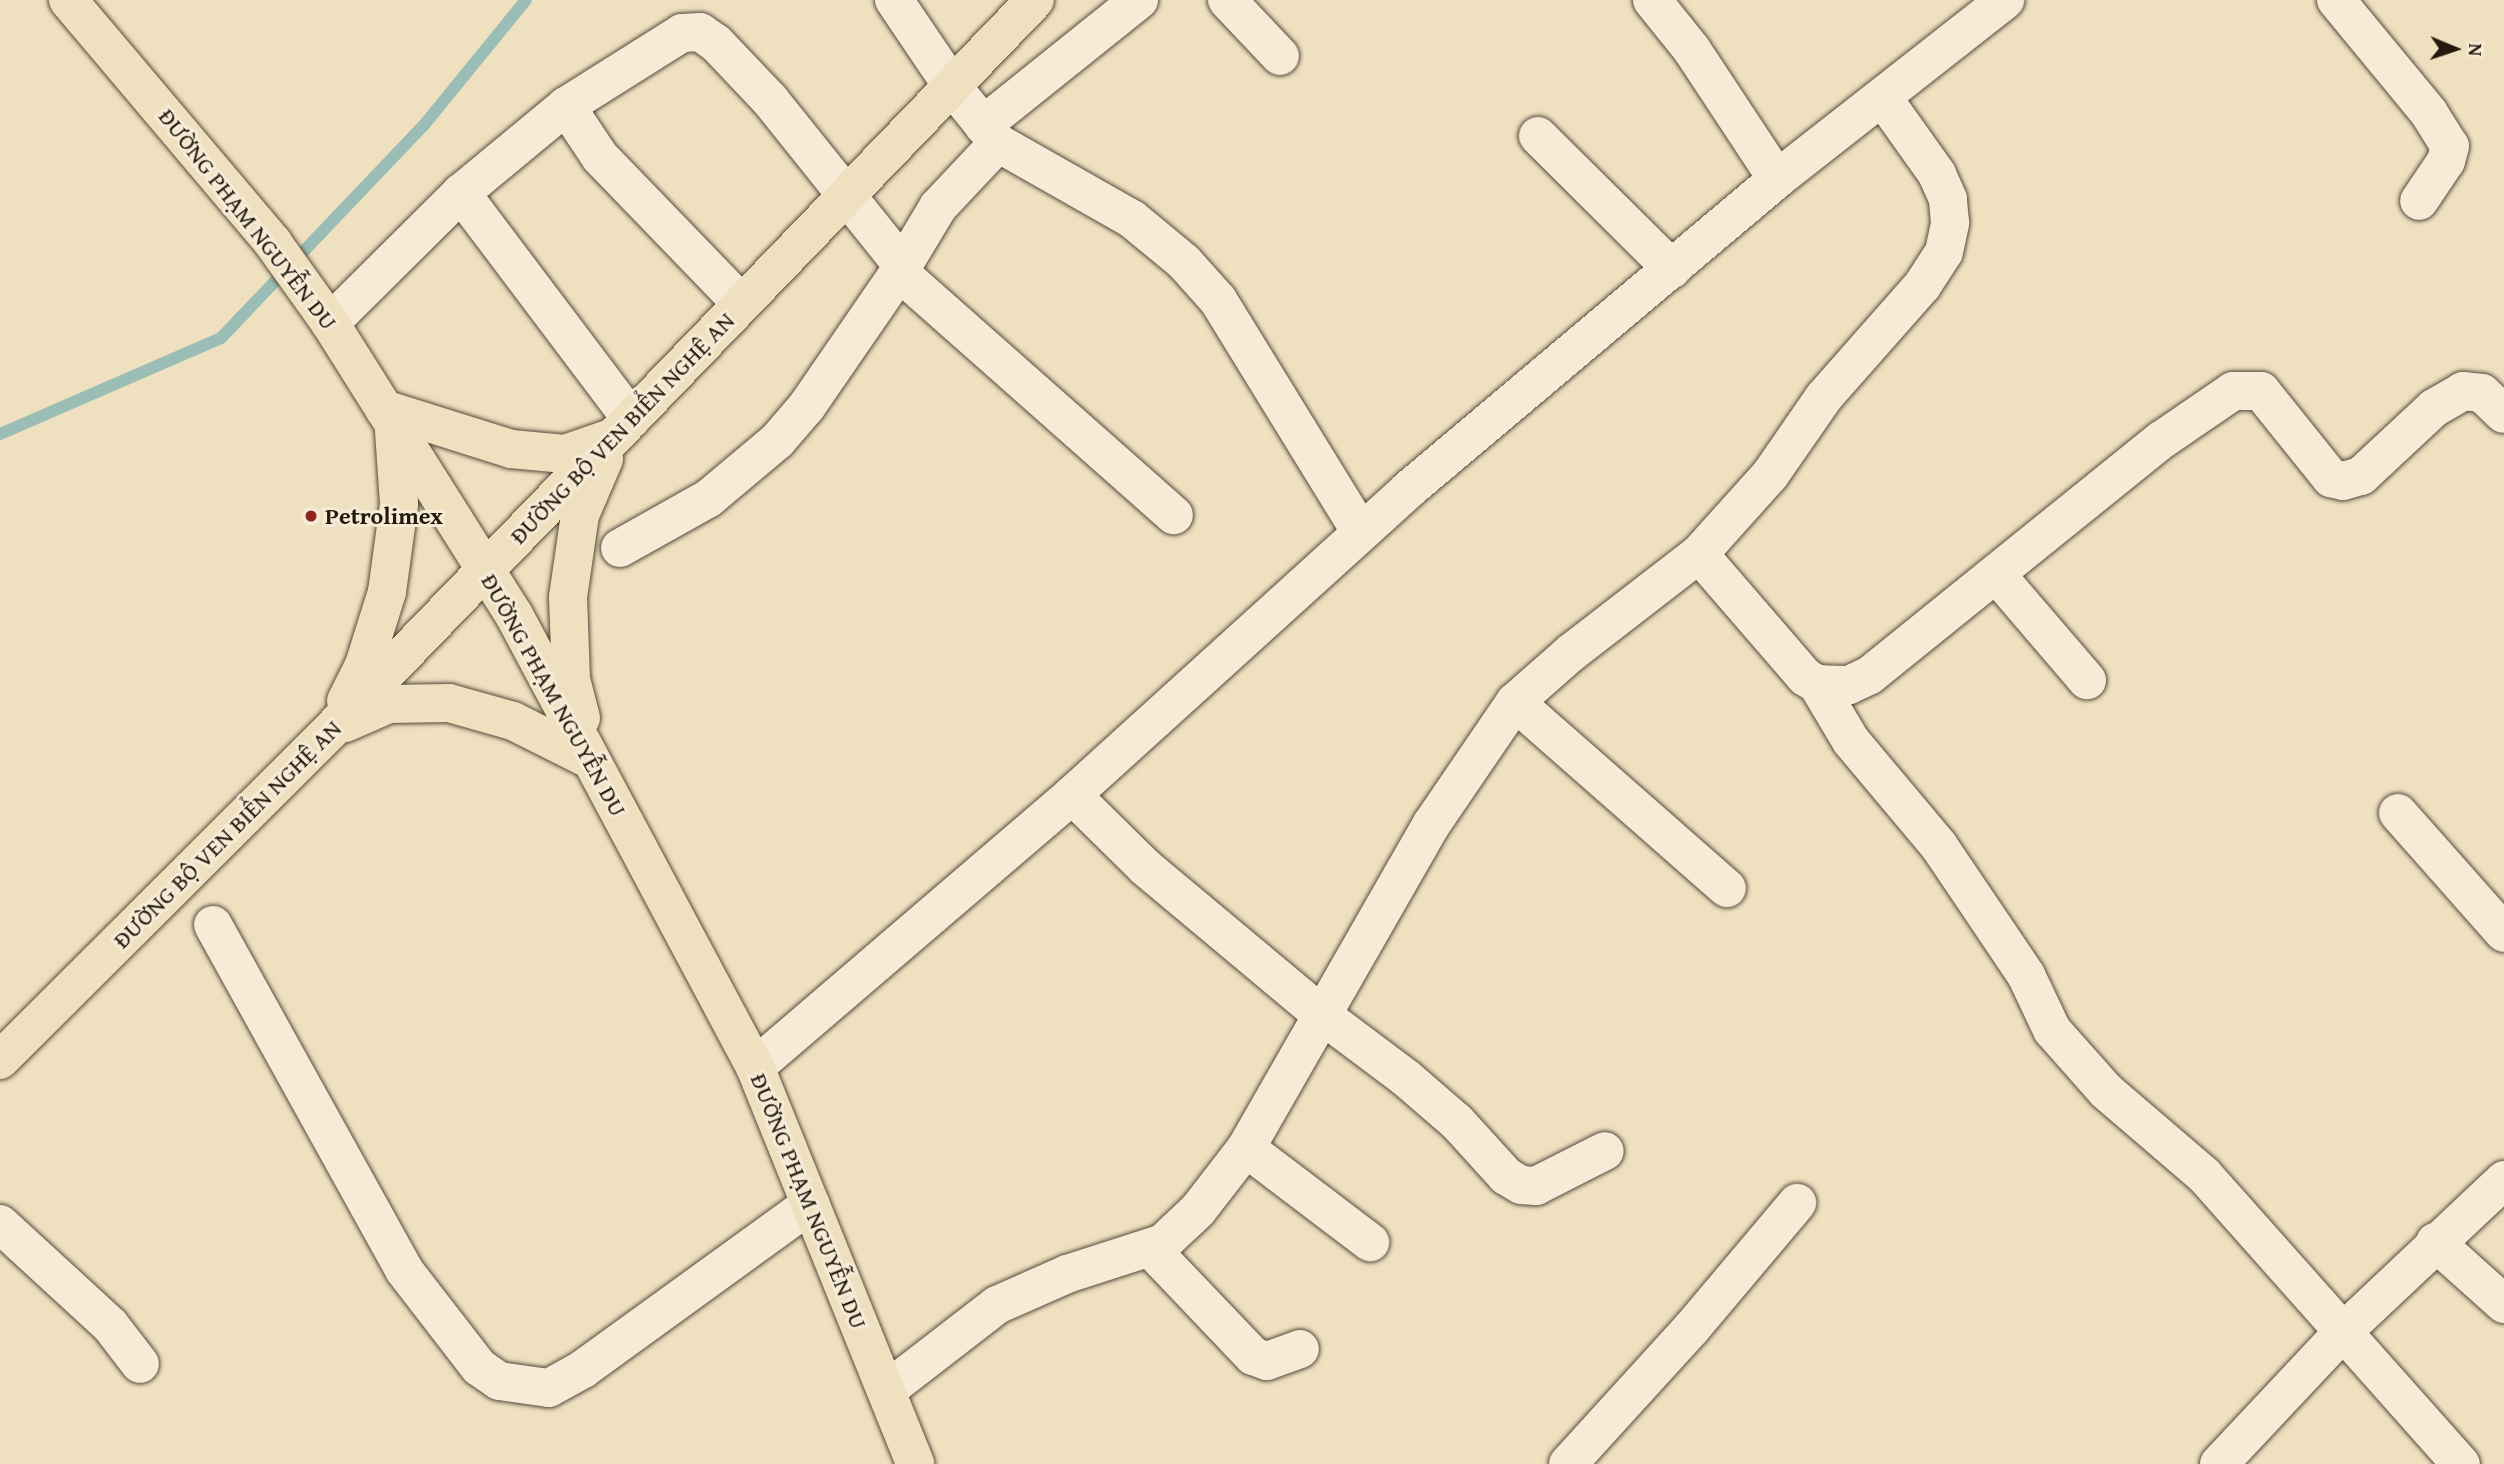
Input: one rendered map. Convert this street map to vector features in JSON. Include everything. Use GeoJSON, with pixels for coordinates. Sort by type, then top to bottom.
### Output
{"type":"FeatureCollection","features":[{"type":"Feature","properties":{"kind":"main road","name":"ĐƯỜNG PHẠM NGUYỄN DU"},"geometry":{"type":"LineString","coordinates":[[68,0],[273,243],[330,323],[485,570],[591,760],[755,1068],[915,1464]]}},
{"type":"Feature","properties":{"kind":"main road","name":"ĐƯỜNG BỘ VEN BIỂN NGHỆ AN"},"geometry":{"type":"LineString","coordinates":[[0,1060],[333,728],[1035,0]]}},
{"type":"Feature","properties":{"kind":"main road"},"geometry":{"type":"LineString","coordinates":[[333,728],[364,665],[387,592],[399,504],[389,417],[511,449],[565,454],[622,428]]}},
{"type":"Feature","properties":{"kind":"main road"},"geometry":{"type":"LineString","coordinates":[[591,760],[571,678],[568,597],[580,515],[622,428]]}},
{"type":"Feature","properties":{"kind":"main road"},"geometry":{"type":"LineString","coordinates":[[333,728],[389,704],[449,703],[513,721],[591,760]]}},
{"type":"Feature","properties":{"kind":"street"},"geometry":{"type":"LineString","coordinates":[[620,548],[709,498],[777,441],[807,406],[901,269],[938,207],[991,134],[1139,0]]}},
{"type":"Feature","properties":{"kind":"street"},"geometry":{"type":"LineString","coordinates":[[1227,0],[1280,56]]}},
{"type":"Feature","properties":{"kind":"street"},"geometry":{"type":"LineString","coordinates":[[1652,0],[1692,50],[1777,179]]}},
{"type":"Feature","properties":{"kind":"street"},"geometry":{"type":"LineString","coordinates":[[755,1068],[1072,795],[1361,532],[1777,179],[2005,0]]}},
{"type":"Feature","properties":{"kind":"street"},"geometry":{"type":"LineString","coordinates":[[2336,0],[2429,113],[2450,146],[2446,162],[2419,201]]}},
{"type":"Feature","properties":{"kind":"street"},"geometry":{"type":"LineString","coordinates":[[909,6],[952,86],[991,134],[1132,219],[1184,262],[1218,300],[1361,532]]}},
{"type":"Feature","properties":{"kind":"street"},"geometry":{"type":"LineString","coordinates":[[330,323],[461,193],[566,106],[682,33],[700,32],[769,100],[847,195],[901,269],[1174,515]]}},
{"type":"Feature","properties":{"kind":"street"},"geometry":{"type":"LineString","coordinates":[[887,1390],[997,1304],[1067,1274],[1151,1249],[1198,1210],[1246,1148],[1431,825],[1516,702],[1572,652],[1699,554],[1770,475],[1824,397],[1922,286],[1944,252],[1950,223],[1948,199],[1937,174],[1883,98]]}},
{"type":"Feature","properties":{"kind":"street"},"geometry":{"type":"LineString","coordinates":[[566,106],[600,157],[742,304]]}},
{"type":"Feature","properties":{"kind":"street"},"geometry":{"type":"LineString","coordinates":[[1538,136],[1672,270]]}},
{"type":"Feature","properties":{"kind":"street"},"geometry":{"type":"LineString","coordinates":[[461,193],[622,428]]}},
{"type":"Feature","properties":{"kind":"street"},"geometry":{"type":"LineString","coordinates":[[1699,554],[1805,677],[1817,684],[1849,685],[1870,675],[2163,439],[2233,391],[2260,391],[2331,478],[2343,481],[2361,476],[2434,408],[2463,391],[2482,393],[2504,414]]}},
{"type":"Feature","properties":{"kind":"street"},"geometry":{"type":"LineString","coordinates":[[1996,574],[2088,680]]}},
{"type":"Feature","properties":{"kind":"street"},"geometry":{"type":"LineString","coordinates":[[1817,684],[1851,741],[1953,867],[2026,975],[2052,1030],[2106,1091],[2204,1175],[2461,1464]]}},
{"type":"Feature","properties":{"kind":"street"},"geometry":{"type":"LineString","coordinates":[[1516,702],[1727,888]]}},
{"type":"Feature","properties":{"kind":"street"},"geometry":{"type":"LineString","coordinates":[[1072,795],[1145,867],[1322,1015],[1406,1078],[1521,1185],[1536,1186],[1605,1151]]}},
{"type":"Feature","properties":{"kind":"street"},"geometry":{"type":"LineString","coordinates":[[2398,813],[2504,933]]}},
{"type":"Feature","properties":{"kind":"street"},"geometry":{"type":"LineString","coordinates":[[213,925],[404,1269],[479,1367],[499,1381],[549,1388],[583,1369],[811,1205]]}},
{"type":"Feature","properties":{"kind":"street"},"geometry":{"type":"LineString","coordinates":[[1246,1148],[1370,1242]]}},
{"type":"Feature","properties":{"kind":"street"},"geometry":{"type":"LineString","coordinates":[[2237,1458],[2344,1331],[2435,1242],[2504,1180]]}},
{"type":"Feature","properties":{"kind":"street"},"geometry":{"type":"LineString","coordinates":[[1568,1464],[1691,1329],[1797,1203]]}},
{"type":"Feature","properties":{"kind":"street"},"geometry":{"type":"LineString","coordinates":[[0,1224],[110,1325],[140,1364]]}},
{"type":"Feature","properties":{"kind":"street"},"geometry":{"type":"LineString","coordinates":[[2435,1242],[2504,1304]]}},
{"type":"Feature","properties":{"kind":"street"},"geometry":{"type":"LineString","coordinates":[[1151,1249],[1253,1356],[1267,1361],[1300,1349]]}},
{"type":"Feature","properties":{"kind":"waterway"},"geometry":{"type":"LineString","coordinates":[[0,434],[221,338],[424,125],[526,0]]}},
{"type":"Feature","properties":{"kind":"place","name":"Petrolimex"},"geometry":{"type":"Point","coordinates":[311,516]}}]}
